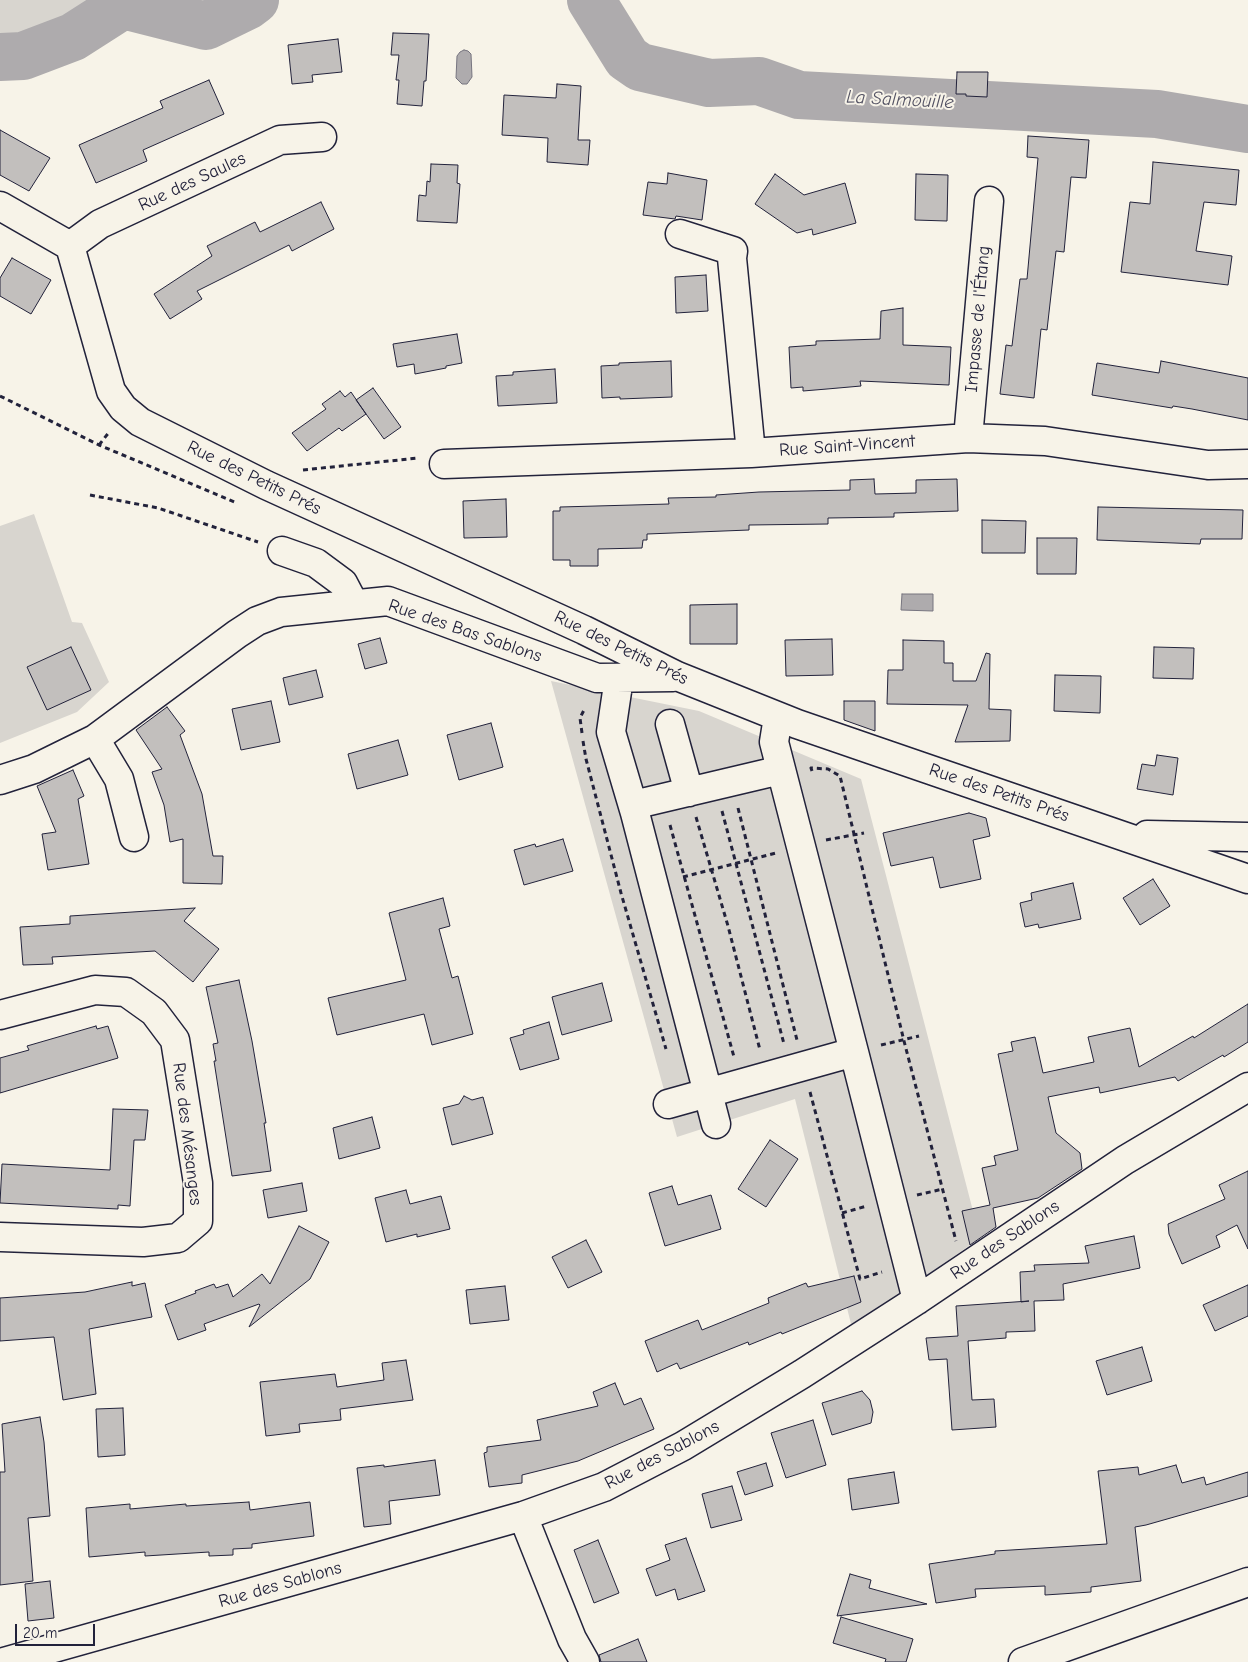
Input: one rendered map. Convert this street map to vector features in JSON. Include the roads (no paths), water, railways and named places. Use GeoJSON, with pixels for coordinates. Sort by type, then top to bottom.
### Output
{"type":"FeatureCollection","features":[{"type":"Feature","properties":{"kind":"street","name":"Rue des Saules"},"geometry":{"type":"LineString","coordinates":[[70,246],[100,224],[280,140],[322,137]]}},
{"type":"Feature","properties":{"kind":"street","name":"Impasse de l'Étang"},"geometry":{"type":"LineString","coordinates":[[968,438],[988,201]]}},
{"type":"Feature","properties":{"kind":"street"},"geometry":{"type":"LineString","coordinates":[[0,206],[70,246]]}},
{"type":"Feature","properties":{"kind":"street"},"geometry":{"type":"LineString","coordinates":[[680,234],[733,251],[732,258],[751,452]]}},
{"type":"Feature","properties":{"kind":"street","name":"Rue des Petits Prés"},"geometry":{"type":"LineString","coordinates":[[70,246],[111,391],[123,408],[138,420],[266,485],[584,630],[677,676],[778,717],[1248,879]]}},
{"type":"Feature","properties":{"kind":"street","name":"Rue Saint-Vincent"},"geometry":{"type":"LineString","coordinates":[[444,464],[751,452],[968,438],[1046,441],[1208,465],[1248,464]]}},
{"type":"Feature","properties":{"kind":"street"},"geometry":{"type":"LineString","coordinates":[[282,551],[316,563],[343,583],[354,604]]}},
{"type":"Feature","properties":{"kind":"street","name":"Rue des Bas Sablons"},"geometry":{"type":"LineString","coordinates":[[0,780],[34,769],[96,739],[237,634],[257,621],[281,612],[388,601],[597,678],[677,676]]}},
{"type":"Feature","properties":{"kind":"street"},"geometry":{"type":"LineString","coordinates":[[619,678],[611,732],[633,806],[716,1124]]}},
{"type":"Feature","properties":{"kind":"street"},"geometry":{"type":"LineString","coordinates":[[778,717],[774,742],[917,1300]]}},
{"type":"Feature","properties":{"kind":"street"},"geometry":{"type":"LineString","coordinates":[[670,724],[702,789]]}},
{"type":"Feature","properties":{"kind":"street"},"geometry":{"type":"LineString","coordinates":[[96,739],[119,778],[134,837]]}},
{"type":"Feature","properties":{"kind":"street"},"geometry":{"type":"LineString","coordinates":[[633,806],[781,770]]}},
{"type":"Feature","properties":{"kind":"street","name":"Rue des Petits Prés"},"geometry":{"type":"LineString","coordinates":[[1122,835],[1248,837]]}},
{"type":"Feature","properties":{"kind":"street","name":"Rue des Mésanges"},"geometry":{"type":"LineString","coordinates":[[0,1015],[95,990],[126,992],[154,1012],[175,1040],[198,1184],[198,1221],[178,1238],[143,1242],[0,1236]]}},
{"type":"Feature","properties":{"kind":"street"},"geometry":{"type":"LineString","coordinates":[[668,1104],[854,1052]]}},
{"type":"Feature","properties":{"kind":"street","name":"Rue des Sablons"},"geometry":{"type":"LineString","coordinates":[[4,1662],[523,1516],[604,1487],[683,1446],[802,1374],[917,1300],[1125,1160],[1248,1087]]}},
{"type":"Feature","properties":{"kind":"street"},"geometry":{"type":"LineString","coordinates":[[523,1516],[572,1639],[585,1662]]}},
{"type":"Feature","properties":{"kind":"street"},"geometry":{"type":"LineString","coordinates":[[1023,1662],[1248,1582]]}},
{"type":"Feature","properties":{"kind":"waterway","name":"La Salmouille"},"geometry":{"type":"LineString","coordinates":[[0,57],[23,56],[73,37],[123,5],[206,26],[247,6],[255,0]]}},
{"type":"Feature","properties":{"kind":"waterway","name":"La Salmouille"},"geometry":{"type":"LineString","coordinates":[[591,0],[627,58],[640,67],[709,83],[759,81],[799,95],[1157,114],[1248,129]]}}]}
